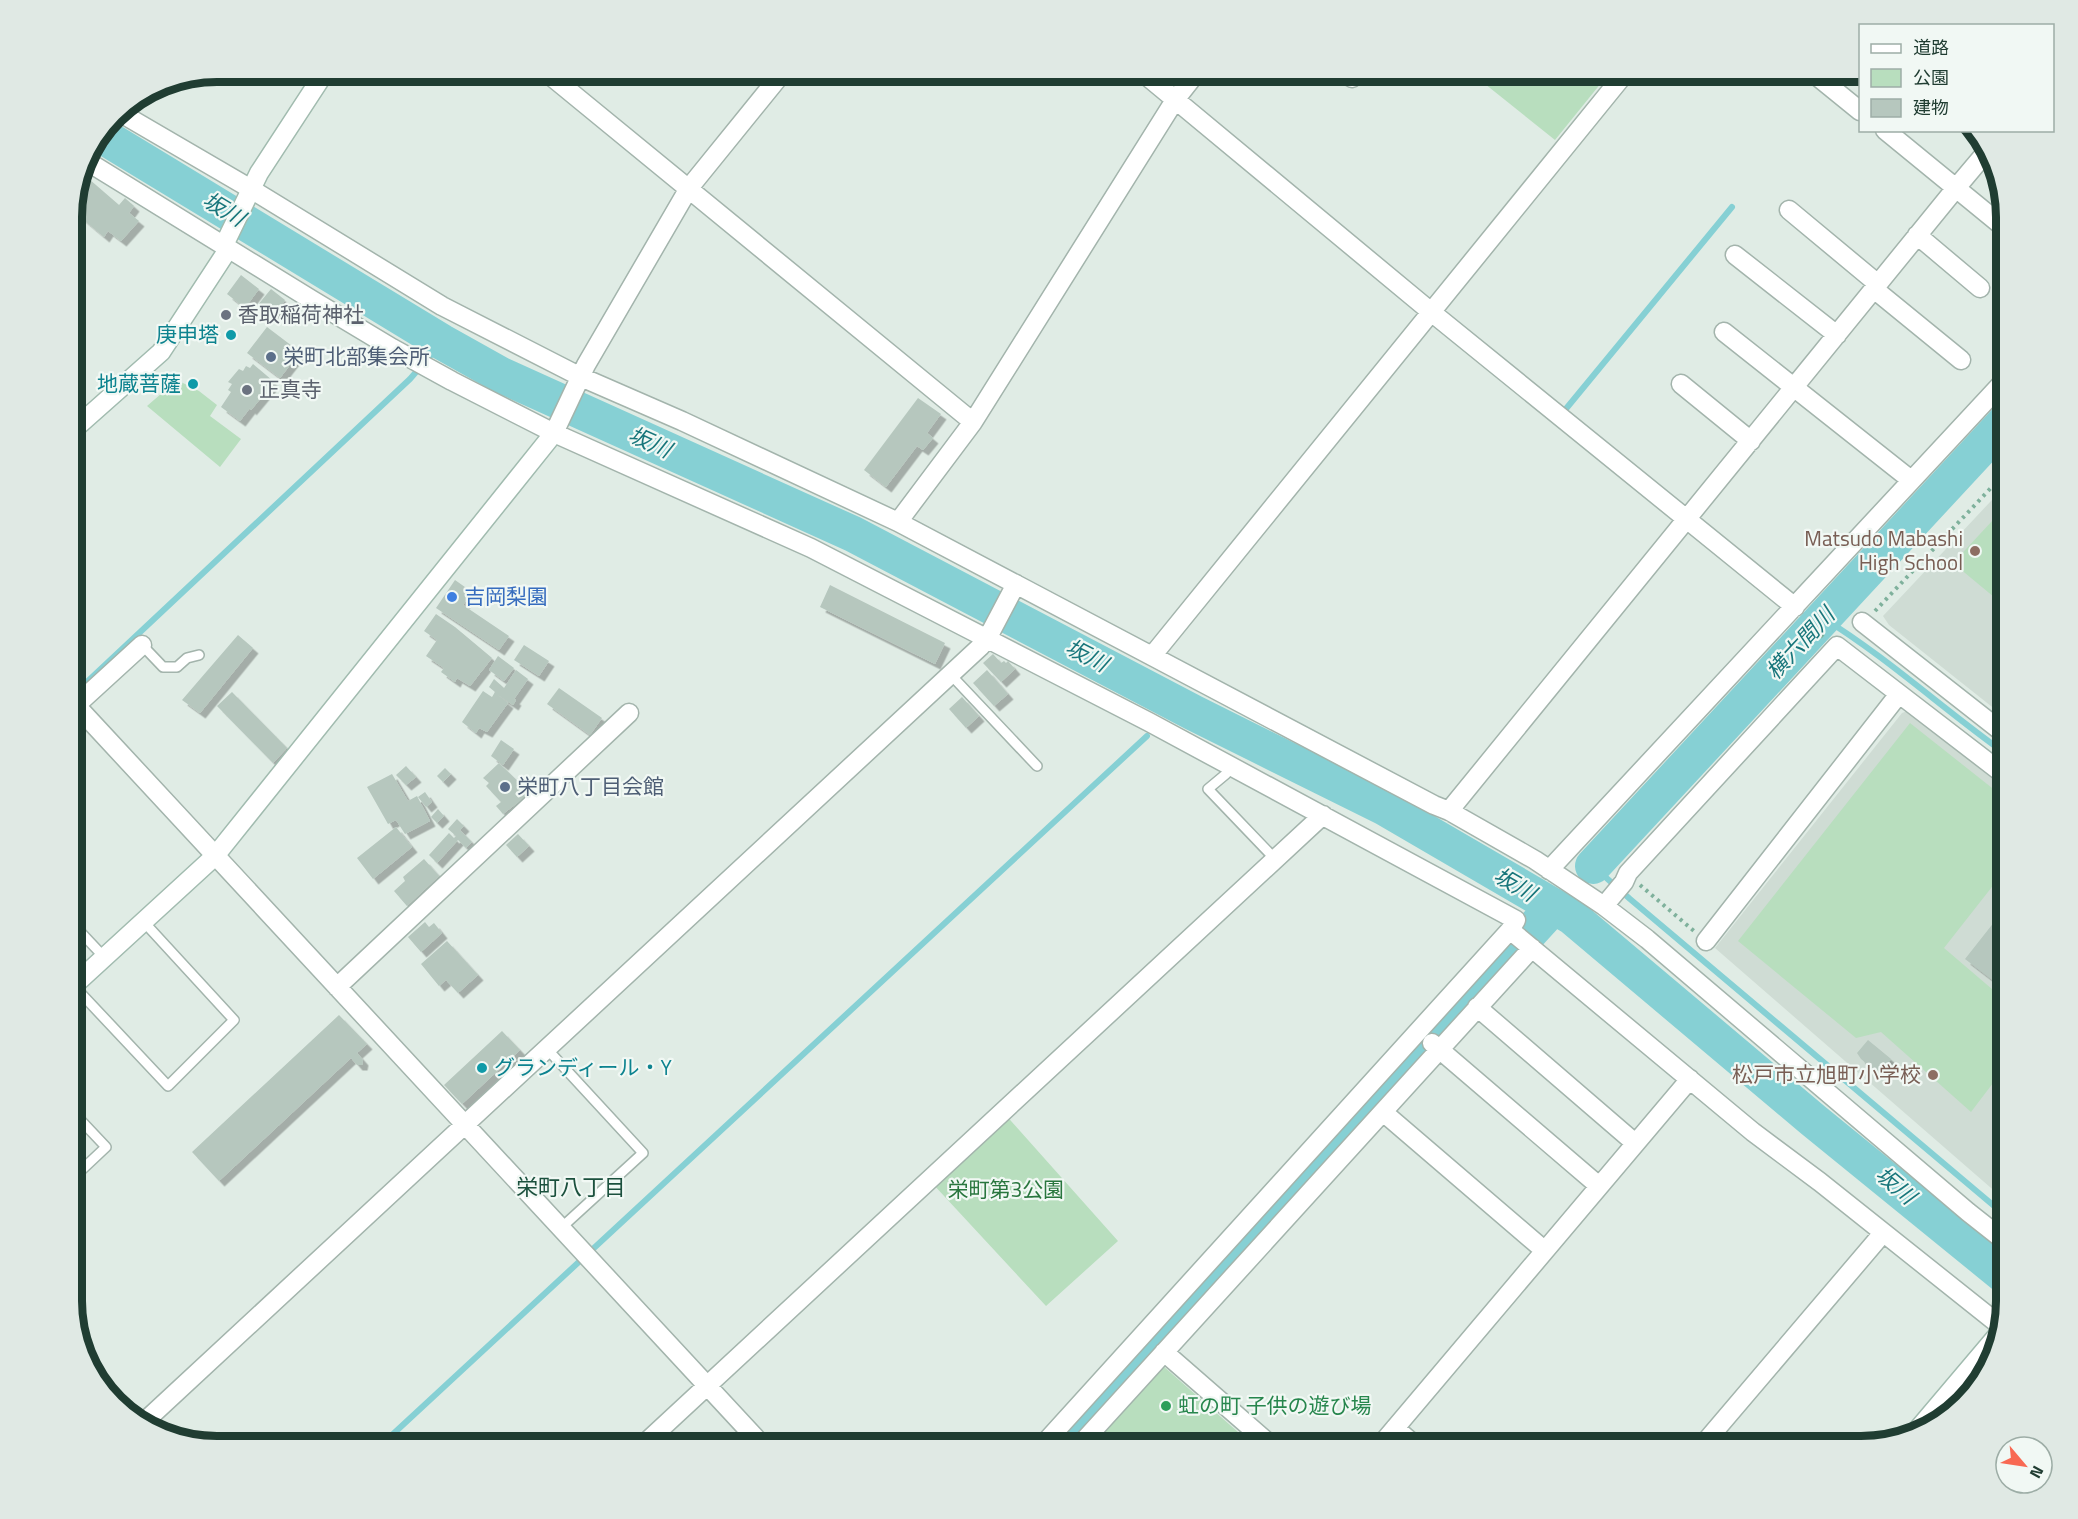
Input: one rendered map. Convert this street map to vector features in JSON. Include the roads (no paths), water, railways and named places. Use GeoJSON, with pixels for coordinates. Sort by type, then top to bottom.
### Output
{"type":"FeatureCollection","features":[{"type":"Feature","properties":{"kind":"street"},"geometry":{"type":"LineString","coordinates":[[1155,82],[1794,608]]}},
{"type":"Feature","properties":{"kind":"street"},"geometry":{"type":"LineString","coordinates":[[898,522],[973,422],[1175,99],[1189,82]]}},
{"type":"Feature","properties":{"kind":"street"},"geometry":{"type":"LineString","coordinates":[[1152,656],[1618,82]]}},
{"type":"Feature","properties":{"kind":"street"},"geometry":{"type":"LineString","coordinates":[[1824,82],[1859,110]]}},
{"type":"Feature","properties":{"kind":"street"},"geometry":{"type":"LineString","coordinates":[[83,421],[161,352],[227,251],[227,241],[259,173],[318,83]]}},
{"type":"Feature","properties":{"kind":"street"},"geometry":{"type":"LineString","coordinates":[[559,83],[973,422]]}},
{"type":"Feature","properties":{"kind":"street"},"geometry":{"type":"LineString","coordinates":[[83,977],[215,856],[556,429],[586,365],[688,188],[774,83]]}},
{"type":"Feature","properties":{"kind":"street"},"geometry":{"type":"LineString","coordinates":[[128,117],[442,306],[580,380],[682,421],[898,522],[1014,587],[1152,656],[1449,811],[1553,873],[1647,939],[1996,1234]]}},
{"type":"Feature","properties":{"kind":"street"},"geometry":{"type":"LineString","coordinates":[[1887,132],[1996,220]]}},
{"type":"Feature","properties":{"kind":"street"},"geometry":{"type":"LineString","coordinates":[[1449,811],[1982,157]]}},
{"type":"Feature","properties":{"kind":"street"},"geometry":{"type":"LineString","coordinates":[[93,165],[227,241],[392,348],[556,429],[811,548],[989,635],[1516,920],[1513,932],[1051,1436]]}},
{"type":"Feature","properties":{"kind":"street"},"geometry":{"type":"LineString","coordinates":[[1789,210],[1961,360]]}},
{"type":"Feature","properties":{"kind":"street"},"geometry":{"type":"LineString","coordinates":[[1917,235],[1980,288]]}},
{"type":"Feature","properties":{"kind":"street"},"geometry":{"type":"LineString","coordinates":[[1735,255],[1837,335]]}},
{"type":"Feature","properties":{"kind":"street"},"geometry":{"type":"LineString","coordinates":[[1724,332],[1911,480]]}},
{"type":"Feature","properties":{"kind":"street"},"geometry":{"type":"LineString","coordinates":[[1681,384],[1751,441]]}},
{"type":"Feature","properties":{"kind":"street"},"geometry":{"type":"LineString","coordinates":[[1553,873],[1996,390]]}},
{"type":"Feature","properties":{"kind":"street"},"geometry":{"type":"LineString","coordinates":[[149,1418],[951,675],[989,635],[1014,587]]}},
{"type":"Feature","properties":{"kind":"street"},"geometry":{"type":"LineString","coordinates":[[1862,622],[1996,727]]}},
{"type":"Feature","properties":{"kind":"street"},"geometry":{"type":"LineString","coordinates":[[83,697],[142,645]]}},
{"type":"Feature","properties":{"kind":"street"},"geometry":{"type":"LineString","coordinates":[[1596,901],[1626,879],[1837,646],[1996,768]]}},
{"type":"Feature","properties":{"kind":"street"},"geometry":{"type":"LineString","coordinates":[[1706,941],[1899,694]]}},
{"type":"Feature","properties":{"kind":"street"},"geometry":{"type":"LineString","coordinates":[[338,987],[629,713]]}},
{"type":"Feature","properties":{"kind":"street"},"geometry":{"type":"LineString","coordinates":[[83,715],[754,1436]]}},
{"type":"Feature","properties":{"kind":"street"},"geometry":{"type":"LineString","coordinates":[[653,1436],[1323,815]]}},
{"type":"Feature","properties":{"kind":"street"},"geometry":{"type":"LineString","coordinates":[[1513,932],[1753,1132],[1820,1182],[1993,1323]]}},
{"type":"Feature","properties":{"kind":"street"},"geometry":{"type":"LineString","coordinates":[[1088,1436],[1532,948]]}},
{"type":"Feature","properties":{"kind":"street"},"geometry":{"type":"LineString","coordinates":[[1477,1007],[1635,1143]]}},
{"type":"Feature","properties":{"kind":"street"},"geometry":{"type":"LineString","coordinates":[[1419,1032],[1599,1186]]}},
{"type":"Feature","properties":{"kind":"street"},"geometry":{"type":"LineString","coordinates":[[1388,1436],[1690,1079]]}},
{"type":"Feature","properties":{"kind":"street"},"geometry":{"type":"LineString","coordinates":[[1383,1112],[1544,1250]]}},
{"type":"Feature","properties":{"kind":"street"},"geometry":{"type":"LineString","coordinates":[[1710,1436],[1883,1233]]}},
{"type":"Feature","properties":{"kind":"street"},"geometry":{"type":"LineString","coordinates":[[1926,1419],[1988,1344]]}},
{"type":"Feature","properties":{"kind":"street"},"geometry":{"type":"LineString","coordinates":[[1164,1352],[1260,1436]]}},
{"type":"Feature","properties":{"kind":"street"},"geometry":{"type":"LineString","coordinates":[[1395,1428],[1404,1436]]}},
{"type":"Feature","properties":{"kind":"lane"},"geometry":{"type":"LineString","coordinates":[[142,645],[163,667],[177,667],[187,658],[199,656]]}},
{"type":"Feature","properties":{"kind":"lane"},"geometry":{"type":"LineString","coordinates":[[951,675],[1037,765]]}},
{"type":"Feature","properties":{"kind":"lane"},"geometry":{"type":"LineString","coordinates":[[1226,774],[1208,789],[1275,859]]}},
{"type":"Feature","properties":{"kind":"lane"},"geometry":{"type":"LineString","coordinates":[[83,997],[168,1086],[234,1020],[143,921]]}},
{"type":"Feature","properties":{"kind":"lane"},"geometry":{"type":"LineString","coordinates":[[83,935],[104,957]]}},
{"type":"Feature","properties":{"kind":"lane"},"geometry":{"type":"LineString","coordinates":[[548,1050],[643,1153],[561,1228]]}},
{"type":"Feature","properties":{"kind":"lane"},"geometry":{"type":"LineString","coordinates":[[83,1123],[106,1148],[83,1169]]}},
{"type":"Feature","properties":{"kind":"waterway","name":"坂川"},"geometry":{"type":"LineString","coordinates":[[108,139],[442,342],[501,375],[853,534],[1194,713],[1385,808],[1572,917],[1813,1120],[1996,1269]]}},
{"type":"Feature","properties":{"kind":"waterway"},"geometry":{"type":"LineString","coordinates":[[1565,410],[1732,207]]}},
{"type":"Feature","properties":{"kind":"waterway"},"geometry":{"type":"LineString","coordinates":[[83,686],[410,379],[442,342]]}},
{"type":"Feature","properties":{"kind":"waterway","name":"横六間川"},"geometry":{"type":"LineString","coordinates":[[1593,866],[1996,432]]}},
{"type":"Feature","properties":{"kind":"waterway"},"geometry":{"type":"LineString","coordinates":[[1823,618],[1893,667],[1996,747]]}},
{"type":"Feature","properties":{"kind":"waterway"},"geometry":{"type":"LineString","coordinates":[[391,1436],[1147,736]]}},
{"type":"Feature","properties":{"kind":"waterway"},"geometry":{"type":"LineString","coordinates":[[1593,866],[1996,1208]]}},
{"type":"Feature","properties":{"kind":"waterway"},"geometry":{"type":"LineString","coordinates":[[1070,1436],[1553,907]]}},
{"type":"Feature","properties":{"kind":"place","name":"香取稲荷神社"},"geometry":{"type":"Point","coordinates":[226,315]}},
{"type":"Feature","properties":{"kind":"place","name":"庚申塔"},"geometry":{"type":"Point","coordinates":[231,335]}},
{"type":"Feature","properties":{"kind":"place","name":"栄町北部集会所"},"geometry":{"type":"Point","coordinates":[271,357]}},
{"type":"Feature","properties":{"kind":"place","name":"地蔵菩薩"},"geometry":{"type":"Point","coordinates":[193,384]}},
{"type":"Feature","properties":{"kind":"place","name":"正真寺"},"geometry":{"type":"Point","coordinates":[247,390]}},
{"type":"Feature","properties":{"kind":"place","name":"Matsudo Mabashi High School"},"geometry":{"type":"Point","coordinates":[1975,551]}},
{"type":"Feature","properties":{"kind":"place","name":"吉岡梨園"},"geometry":{"type":"Point","coordinates":[452,597]}},
{"type":"Feature","properties":{"kind":"place","name":"栄町八丁目会館"},"geometry":{"type":"Point","coordinates":[505,787]}},
{"type":"Feature","properties":{"kind":"place","name":"グランディール・Y"},"geometry":{"type":"Point","coordinates":[482,1068]}},
{"type":"Feature","properties":{"kind":"place","name":"松戸市立旭町小学校"},"geometry":{"type":"Point","coordinates":[1933,1075]}},
{"type":"Feature","properties":{"kind":"place","name":"虹の町 子供の遊び場"},"geometry":{"type":"Point","coordinates":[1166,1406]}},
{"type":"Feature","properties":{"kind":"district","name":"栄町八丁目"},"geometry":{"type":"Point","coordinates":[571,1187]}},
{"type":"Feature","properties":{"kind":"park label","name":"栄町第3公園"},"geometry":{"type":"Point","coordinates":[1006,1190]}}]}
